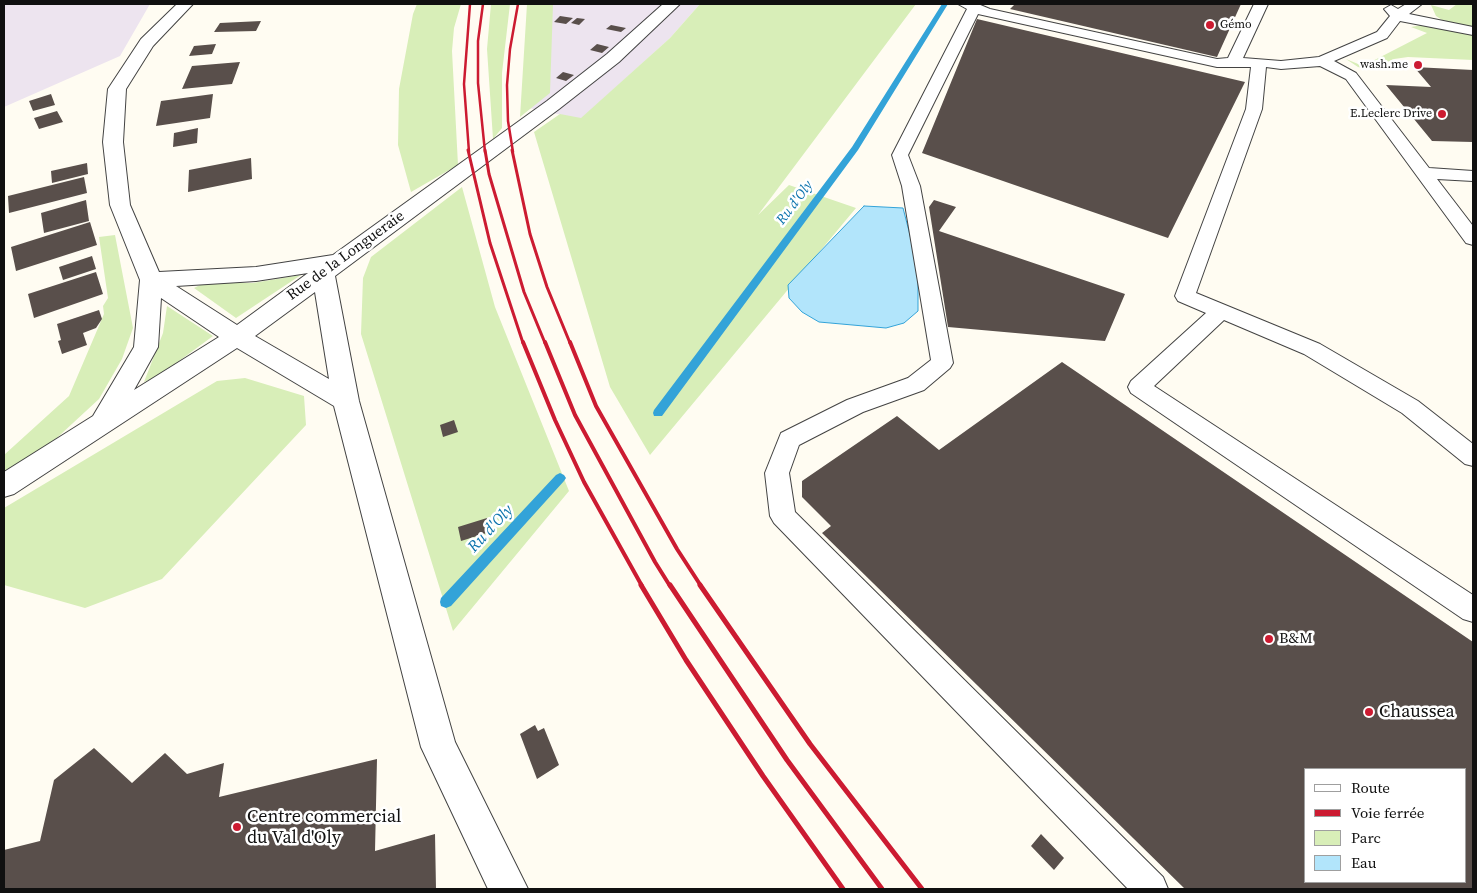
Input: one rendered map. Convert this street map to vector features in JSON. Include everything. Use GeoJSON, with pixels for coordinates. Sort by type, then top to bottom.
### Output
{"type":"FeatureCollection","features":[{"type":"Feature","properties":{"kind":"street"},"geometry":{"type":"LineString","coordinates":[[102,423],[146,347],[151,280],[120,205],[114,142],[117,89],[147,43],[185,4]]}},
{"type":"Feature","properties":{"kind":"street","name":"Rue de la Longueraie"},"geometry":{"type":"LineString","coordinates":[[4,486],[237,337],[553,105],[613,58],[672,4]]}},
{"type":"Feature","properties":{"kind":"street"},"geometry":{"type":"LineString","coordinates":[[151,280],[256,274],[331,267],[346,401],[439,747],[508,889]]}},
{"type":"Feature","properties":{"kind":"street"},"geometry":{"type":"LineString","coordinates":[[151,280],[237,337],[346,401]]}},
{"type":"Feature","properties":{"kind":"lane"},"geometry":{"type":"LineString","coordinates":[[1233,64],[1261,4]]}},
{"type":"Feature","properties":{"kind":"lane"},"geometry":{"type":"LineString","coordinates":[[1387,4],[1397,16],[1473,31]]}},
{"type":"Feature","properties":{"kind":"lane"},"geometry":{"type":"LineString","coordinates":[[1151,889],[783,516],[778,473],[789,439],[855,406],[916,384],[942,363],[911,186],[900,155],[970,6],[986,12],[1217,63],[1259,62],[1281,65],[1322,61],[1382,35],[1397,16],[1415,4]]}},
{"type":"Feature","properties":{"kind":"lane"},"geometry":{"type":"LineString","coordinates":[[1322,61],[1351,76],[1473,239]]}},
{"type":"Feature","properties":{"kind":"lane"},"geometry":{"type":"LineString","coordinates":[[1259,62],[1254,109],[1185,296],[1312,349],[1410,407],[1473,457]]}},
{"type":"Feature","properties":{"kind":"lane"},"geometry":{"type":"LineString","coordinates":[[1424,173],[1473,176]]}},
{"type":"Feature","properties":{"kind":"lane"},"geometry":{"type":"LineString","coordinates":[[1221,311],[1138,387],[1473,610]]}},
{"type":"Feature","properties":{"kind":"shaded area"},"geometry":{"type":"Polygon","coordinates":[[[4,4],[150,4],[120,56],[4,107],[4,4]]]}},
{"type":"Feature","properties":{"kind":"shaded area"},"geometry":{"type":"Polygon","coordinates":[[[540,4],[700,4],[670,38],[581,119],[529,108],[540,4]]]}},
{"type":"Feature","properties":{"kind":"green space"},"geometry":{"type":"Polygon","coordinates":[[[417,4],[461,4],[454,28],[452,51],[458,165],[411,192],[398,145],[399,89],[413,14],[417,4]]]}},
{"type":"Feature","properties":{"kind":"green space"},"geometry":{"type":"Polygon","coordinates":[[[491,4],[510,4],[502,73],[502,128],[493,139],[487,49],[491,4]]]}},
{"type":"Feature","properties":{"kind":"green space"},"geometry":{"type":"Polygon","coordinates":[[[527,4],[553,4],[550,93],[520,117],[527,4]]]}},
{"type":"Feature","properties":{"kind":"green space"},"geometry":{"type":"Polygon","coordinates":[[[700,4],[916,4],[758,215],[789,185],[856,208],[650,455],[610,387],[534,132],[560,114],[581,118],[670,38],[700,4]]]}},
{"type":"Feature","properties":{"kind":"green space"},"geometry":{"type":"Polygon","coordinates":[[[1457,4],[1473,4],[1473,27],[1442,20],[1436,16],[1431,5],[1449,10],[1457,4]]]}},
{"type":"Feature","properties":{"kind":"green space"},"geometry":{"type":"Polygon","coordinates":[[[1422,25],[1473,33],[1473,60],[1408,57],[1394,59],[1366,69],[1358,67],[1346,59],[1363,66],[1427,33],[1411,27],[1422,25]]]}},
{"type":"Feature","properties":{"kind":"green space"},"geometry":{"type":"Polygon","coordinates":[[[462,187],[495,307],[569,491],[453,631],[361,334],[363,278],[371,257],[462,187]]]}},
{"type":"Feature","properties":{"kind":"green space"},"geometry":{"type":"Polygon","coordinates":[[[115,235],[133,328],[122,359],[99,399],[47,447],[4,476],[4,455],[69,396],[104,314],[103,306],[108,298],[99,237],[115,235]]]}},
{"type":"Feature","properties":{"kind":"green space"},"geometry":{"type":"Polygon","coordinates":[[[301,275],[236,318],[194,288],[204,283],[253,283],[301,275]]]}},
{"type":"Feature","properties":{"kind":"green space"},"geometry":{"type":"Polygon","coordinates":[[[167,306],[213,336],[160,375],[144,382],[163,333],[167,306]]]}},
{"type":"Feature","properties":{"kind":"green space"},"geometry":{"type":"Polygon","coordinates":[[[245,378],[304,396],[306,425],[162,579],[85,608],[4,585],[4,508],[217,381],[245,378]]]}},
{"type":"Feature","properties":{"kind":"water"},"geometry":{"type":"Polygon","coordinates":[[[864,206],[903,208],[918,266],[918,311],[904,323],[886,328],[819,322],[802,312],[789,298],[788,285],[864,206]]]}},
{"type":"Feature","properties":{"kind":"building"},"geometry":{"type":"Polygon","coordinates":[[[1015,4],[1241,4],[1217,57],[1010,9],[1015,4]]]}},
{"type":"Feature","properties":{"kind":"building"},"geometry":{"type":"Polygon","coordinates":[[[560,16],[573,18],[566,24],[554,22],[560,16]]]}},
{"type":"Feature","properties":{"kind":"building"},"geometry":{"type":"Polygon","coordinates":[[[577,18],[585,19],[579,25],[571,23],[577,18]]]}},
{"type":"Feature","properties":{"kind":"building"},"geometry":{"type":"Polygon","coordinates":[[[977,19],[1245,82],[1168,238],[922,153],[977,19]]]}},
{"type":"Feature","properties":{"kind":"building"},"geometry":{"type":"Polygon","coordinates":[[[261,21],[256,31],[214,32],[220,23],[261,21]]]}},
{"type":"Feature","properties":{"kind":"building"},"geometry":{"type":"Polygon","coordinates":[[[611,25],[626,28],[621,32],[606,29],[611,25]]]}},
{"type":"Feature","properties":{"kind":"building"},"geometry":{"type":"Polygon","coordinates":[[[216,44],[212,54],[189,56],[194,46],[216,44]]]}},
{"type":"Feature","properties":{"kind":"building"},"geometry":{"type":"Polygon","coordinates":[[[597,44],[609,47],[602,53],[590,50],[597,44]]]}},
{"type":"Feature","properties":{"kind":"building"},"geometry":{"type":"Polygon","coordinates":[[[240,62],[232,84],[182,89],[192,66],[240,62]]]}},
{"type":"Feature","properties":{"kind":"building","name":"E.Leclerc Drive"},"geometry":{"type":"Polygon","coordinates":[[[1414,67],[1473,70],[1473,142],[1432,141],[1386,85],[1431,87],[1414,67]]]}},
{"type":"Feature","properties":{"kind":"building"},"geometry":{"type":"Polygon","coordinates":[[[563,72],[574,75],[566,81],[556,78],[563,72]]]}},
{"type":"Feature","properties":{"kind":"building"},"geometry":{"type":"Polygon","coordinates":[[[51,94],[55,105],[33,111],[29,101],[51,94]]]}},
{"type":"Feature","properties":{"kind":"building"},"geometry":{"type":"Polygon","coordinates":[[[213,94],[210,118],[156,126],[161,101],[213,94]]]}},
{"type":"Feature","properties":{"kind":"building"},"geometry":{"type":"Polygon","coordinates":[[[57,111],[63,122],[39,129],[34,118],[57,111]]]}},
{"type":"Feature","properties":{"kind":"building"},"geometry":{"type":"Polygon","coordinates":[[[198,128],[197,143],[173,147],[174,133],[198,128]]]}},
{"type":"Feature","properties":{"kind":"building"},"geometry":{"type":"Polygon","coordinates":[[[251,158],[252,179],[188,192],[189,170],[251,158]]]}},
{"type":"Feature","properties":{"kind":"building"},"geometry":{"type":"Polygon","coordinates":[[[87,163],[88,174],[52,183],[51,171],[87,163]]]}},
{"type":"Feature","properties":{"kind":"building"},"geometry":{"type":"Polygon","coordinates":[[[84,177],[87,193],[9,213],[8,196],[84,177]]]}},
{"type":"Feature","properties":{"kind":"building"},"geometry":{"type":"Polygon","coordinates":[[[86,200],[89,221],[44,233],[41,213],[86,200]]]}},
{"type":"Feature","properties":{"kind":"building"},"geometry":{"type":"Polygon","coordinates":[[[934,200],[956,207],[939,231],[1125,294],[1105,341],[948,327],[929,207],[934,200]]]}},
{"type":"Feature","properties":{"kind":"building"},"geometry":{"type":"Polygon","coordinates":[[[90,222],[97,245],[16,271],[11,247],[90,222]]]}},
{"type":"Feature","properties":{"kind":"building"},"geometry":{"type":"Polygon","coordinates":[[[92,256],[96,269],[63,280],[59,267],[92,256]]]}},
{"type":"Feature","properties":{"kind":"building"},"geometry":{"type":"Polygon","coordinates":[[[96,272],[103,294],[34,318],[28,294],[96,272]]]}},
{"type":"Feature","properties":{"kind":"building"},"geometry":{"type":"Polygon","coordinates":[[[99,310],[102,319],[96,328],[83,333],[87,345],[62,354],[58,341],[61,340],[57,324],[99,310]]]}},
{"type":"Feature","properties":{"kind":"building"},"geometry":{"type":"Polygon","coordinates":[[[1062,362],[1473,642],[1473,889],[1185,889],[822,533],[831,526],[802,497],[802,481],[897,416],[939,450],[1062,362]]]}},
{"type":"Feature","properties":{"kind":"building"},"geometry":{"type":"Polygon","coordinates":[[[454,420],[458,432],[443,437],[440,425],[454,420]]]}},
{"type":"Feature","properties":{"kind":"building"},"geometry":{"type":"Polygon","coordinates":[[[487,518],[490,532],[461,541],[458,527],[487,518]]]}},
{"type":"Feature","properties":{"kind":"building"},"geometry":{"type":"Polygon","coordinates":[[[535,725],[538,731],[544,728],[559,765],[537,779],[520,734],[535,725]]]}},
{"type":"Feature","properties":{"kind":"building","name":"Centre commercial du Val d'Oly"},"geometry":{"type":"Polygon","coordinates":[[[94,748],[132,783],[165,753],[187,774],[224,763],[219,797],[377,759],[375,851],[435,834],[436,889],[4,889],[4,850],[40,841],[54,780],[94,748]]]}},
{"type":"Feature","properties":{"kind":"building"},"geometry":{"type":"Polygon","coordinates":[[[1041,834],[1064,858],[1054,870],[1031,846],[1041,834]]]}},
{"type":"Feature","properties":{"kind":"waterway","name":"Ru d'Oly"},"geometry":{"type":"LineString","coordinates":[[658,413],[855,148],[945,4]]}},
{"type":"Feature","properties":{"kind":"waterway","name":"Ru d'Oly"},"geometry":{"type":"LineString","coordinates":[[446,602],[560,478]]}},
{"type":"Feature","properties":{"kind":"railway"},"geometry":{"type":"LineString","coordinates":[[469,152],[464,84],[470,4]]}},
{"type":"Feature","properties":{"kind":"railway"},"geometry":{"type":"LineString","coordinates":[[483,4],[478,41],[478,83],[485,152]]}},
{"type":"Feature","properties":{"kind":"railway"},"geometry":{"type":"LineString","coordinates":[[513,152],[508,121],[507,85],[510,49],[518,4]]}},
{"type":"Feature","properties":{"kind":"railway"},"geometry":{"type":"LineString","coordinates":[[468,150],[490,243],[523,343]]}},
{"type":"Feature","properties":{"kind":"railway"},"geometry":{"type":"LineString","coordinates":[[485,150],[489,174],[524,292],[545,343]]}},
{"type":"Feature","properties":{"kind":"railway"},"geometry":{"type":"LineString","coordinates":[[512,150],[530,234],[547,287],[570,343]]}},
{"type":"Feature","properties":{"kind":"railway"},"geometry":{"type":"LineString","coordinates":[[523,342],[555,420],[584,482],[642,586]]}},
{"type":"Feature","properties":{"kind":"railway"},"geometry":{"type":"LineString","coordinates":[[545,342],[575,415],[670,586]]}},
{"type":"Feature","properties":{"kind":"railway"},"geometry":{"type":"LineString","coordinates":[[570,342],[596,406],[677,549],[701,586]]}},
{"type":"Feature","properties":{"kind":"railway"},"geometry":{"type":"LineString","coordinates":[[641,585],[686,660],[763,776],[843,889]]}},
{"type":"Feature","properties":{"kind":"railway"},"geometry":{"type":"LineString","coordinates":[[670,585],[787,760],[882,889]]}},
{"type":"Feature","properties":{"kind":"railway"},"geometry":{"type":"LineString","coordinates":[[700,585],[810,744],[922,889]]}},
{"type":"Feature","properties":{"kind":"place","name":"Gémo"},"geometry":{"type":"Point","coordinates":[1210,25]}},
{"type":"Feature","properties":{"kind":"place","name":"wash.me"},"geometry":{"type":"Point","coordinates":[1418,65]}},
{"type":"Feature","properties":{"kind":"place","name":"E.Leclerc Drive"},"geometry":{"type":"Point","coordinates":[1442,114]}},
{"type":"Feature","properties":{"kind":"place","name":"B&M"},"geometry":{"type":"Point","coordinates":[1269,639]}},
{"type":"Feature","properties":{"kind":"place","name":"Chaussea"},"geometry":{"type":"Point","coordinates":[1369,712]}},
{"type":"Feature","properties":{"kind":"place","name":"Centre commercial du Val d'Oly"},"geometry":{"type":"Point","coordinates":[237,827]}}]}
